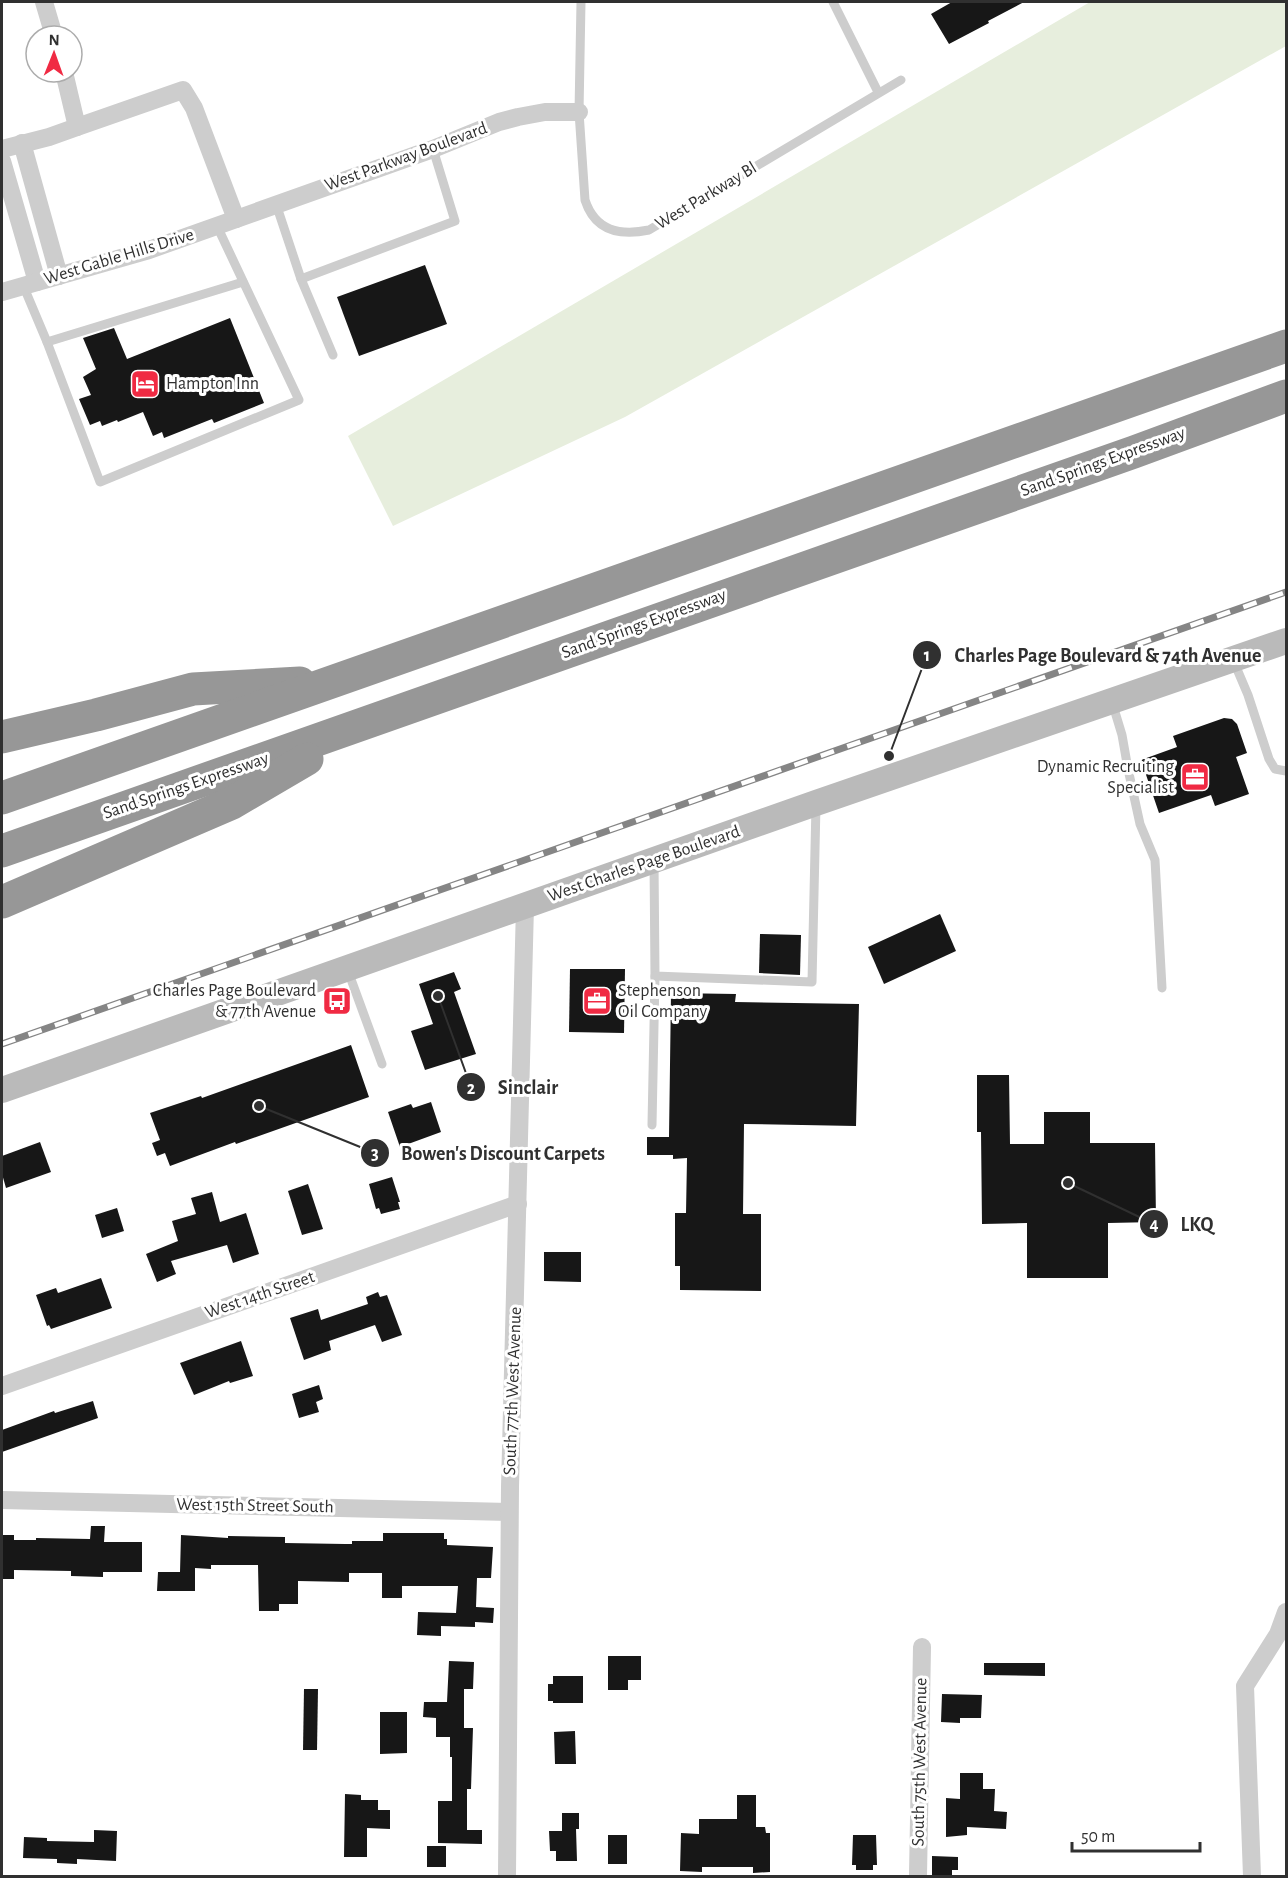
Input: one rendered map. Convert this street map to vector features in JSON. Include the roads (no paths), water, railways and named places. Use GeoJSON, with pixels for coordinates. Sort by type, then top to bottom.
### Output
{"type":"FeatureCollection","features":[{"type":"Feature","properties":{"kind":"highway"},"geometry":{"type":"LineString","coordinates":[[2,798],[1287,346]]}},
{"type":"Feature","properties":{"kind":"highway","name":"Sand Springs Expressway"},"geometry":{"type":"LineString","coordinates":[[2,851],[1287,396]]}},
{"type":"Feature","properties":{"kind":"highway"},"geometry":{"type":"LineString","coordinates":[[2,737],[193,689],[340,680]]}},
{"type":"Feature","properties":{"kind":"highway"},"geometry":{"type":"LineString","coordinates":[[2,902],[232,803],[371,721]]}},
{"type":"Feature","properties":{"kind":"main road","name":"West Charles Page Boulevard"},"geometry":{"type":"LineString","coordinates":[[2,1090],[816,803],[1287,641]]}},
{"type":"Feature","properties":{"kind":"street"},"geometry":{"type":"LineString","coordinates":[[44,2],[50,24]]}},
{"type":"Feature","properties":{"kind":"street"},"geometry":{"type":"LineString","coordinates":[[67,84],[78,128]]}},
{"type":"Feature","properties":{"kind":"street"},"geometry":{"type":"LineString","coordinates":[[2,149],[78,128],[183,90],[194,108],[236,219]]}},
{"type":"Feature","properties":{"kind":"street","name":"West Parkway Boulevard"},"geometry":{"type":"LineString","coordinates":[[236,219],[518,117],[545,112],[579,112]]}},
{"type":"Feature","properties":{"kind":"street"},"geometry":{"type":"LineString","coordinates":[[22,143],[60,276]]}},
{"type":"Feature","properties":{"kind":"street"},"geometry":{"type":"LineString","coordinates":[[2,161],[30,283]]}},
{"type":"Feature","properties":{"kind":"street","name":"West Gable Hills Drive"},"geometry":{"type":"LineString","coordinates":[[2,292],[149,250],[236,219]]}},
{"type":"Feature","properties":{"kind":"street","name":"South 77th West Avenue"},"geometry":{"type":"LineString","coordinates":[[507,1876],[509,1512],[525,906]]}},
{"type":"Feature","properties":{"kind":"street","name":"West 14th Street"},"geometry":{"type":"LineString","coordinates":[[2,1386],[518,1204]]}},
{"type":"Feature","properties":{"kind":"street","name":"West 15th Street South"},"geometry":{"type":"LineString","coordinates":[[2,1500],[509,1512]]}},
{"type":"Feature","properties":{"kind":"street"},"geometry":{"type":"LineString","coordinates":[[1252,1876],[1245,1686],[1278,1634],[1287,1612]]}},
{"type":"Feature","properties":{"kind":"street","name":"South 75th West Avenue"},"geometry":{"type":"LineString","coordinates":[[918,1876],[922,1647]]}},
{"type":"Feature","properties":{"kind":"lane","name":"West Parkway Bl"},"geometry":{"type":"LineString","coordinates":[[581,2],[579,112],[585,200],[588,211],[611,231],[635,233],[649,230],[901,80]]}},
{"type":"Feature","properties":{"kind":"lane"},"geometry":{"type":"LineString","coordinates":[[833,2],[878,92]]}},
{"type":"Feature","properties":{"kind":"lane"},"geometry":{"type":"LineString","coordinates":[[301,279],[455,221],[433,149]]}},
{"type":"Feature","properties":{"kind":"lane"},"geometry":{"type":"LineString","coordinates":[[276,204],[301,279],[333,355]]}},
{"type":"Feature","properties":{"kind":"lane"},"geometry":{"type":"LineString","coordinates":[[30,283],[47,342],[100,482],[299,400],[217,226]]}},
{"type":"Feature","properties":{"kind":"lane"},"geometry":{"type":"LineString","coordinates":[[47,342],[243,282]]}},
{"type":"Feature","properties":{"kind":"lane"},"geometry":{"type":"LineString","coordinates":[[1233,660],[1248,695],[1269,759],[1275,769],[1287,771]]}},
{"type":"Feature","properties":{"kind":"lane"},"geometry":{"type":"LineString","coordinates":[[1112,702],[1122,735],[1140,824],[1155,860],[1161,988]]}},
{"type":"Feature","properties":{"kind":"lane"},"geometry":{"type":"LineString","coordinates":[[655,976],[812,982],[816,803]]}},
{"type":"Feature","properties":{"kind":"lane"},"geometry":{"type":"LineString","coordinates":[[652,1125],[655,976],[654,861]]}},
{"type":"Feature","properties":{"kind":"lane"},"geometry":{"type":"LineString","coordinates":[[347,969],[382,1064]]}},
{"type":"Feature","properties":{"kind":"railway"},"geometry":{"type":"LineString","coordinates":[[2,1044],[1286,592]]}},
{"type":"Feature","properties":{"kind":"place","name":"Hampton Inn"},"geometry":{"type":"Point","coordinates":[145,384]}},
{"type":"Feature","properties":{"kind":"place","name":"Charles Page Boulevard & 74th Avenue"},"geometry":{"type":"Point","coordinates":[889,756]}},
{"type":"Feature","properties":{"kind":"place","name":"Dynamic Recruiting Specialist"},"geometry":{"type":"Point","coordinates":[1195,777]}},
{"type":"Feature","properties":{"kind":"place","name":"Sinclair"},"geometry":{"type":"Point","coordinates":[438,996]}},
{"type":"Feature","properties":{"kind":"place","name":"Charles Page Boulevard & 77th Avenue"},"geometry":{"type":"Point","coordinates":[337,1001]}},
{"type":"Feature","properties":{"kind":"place","name":"Stephenson Oil Company"},"geometry":{"type":"Point","coordinates":[597,1001]}},
{"type":"Feature","properties":{"kind":"place","name":"Bowen's Discount Carpets"},"geometry":{"type":"Point","coordinates":[259,1106]}},
{"type":"Feature","properties":{"kind":"place","name":"LKQ"},"geometry":{"type":"Point","coordinates":[1068,1183]}}]}
